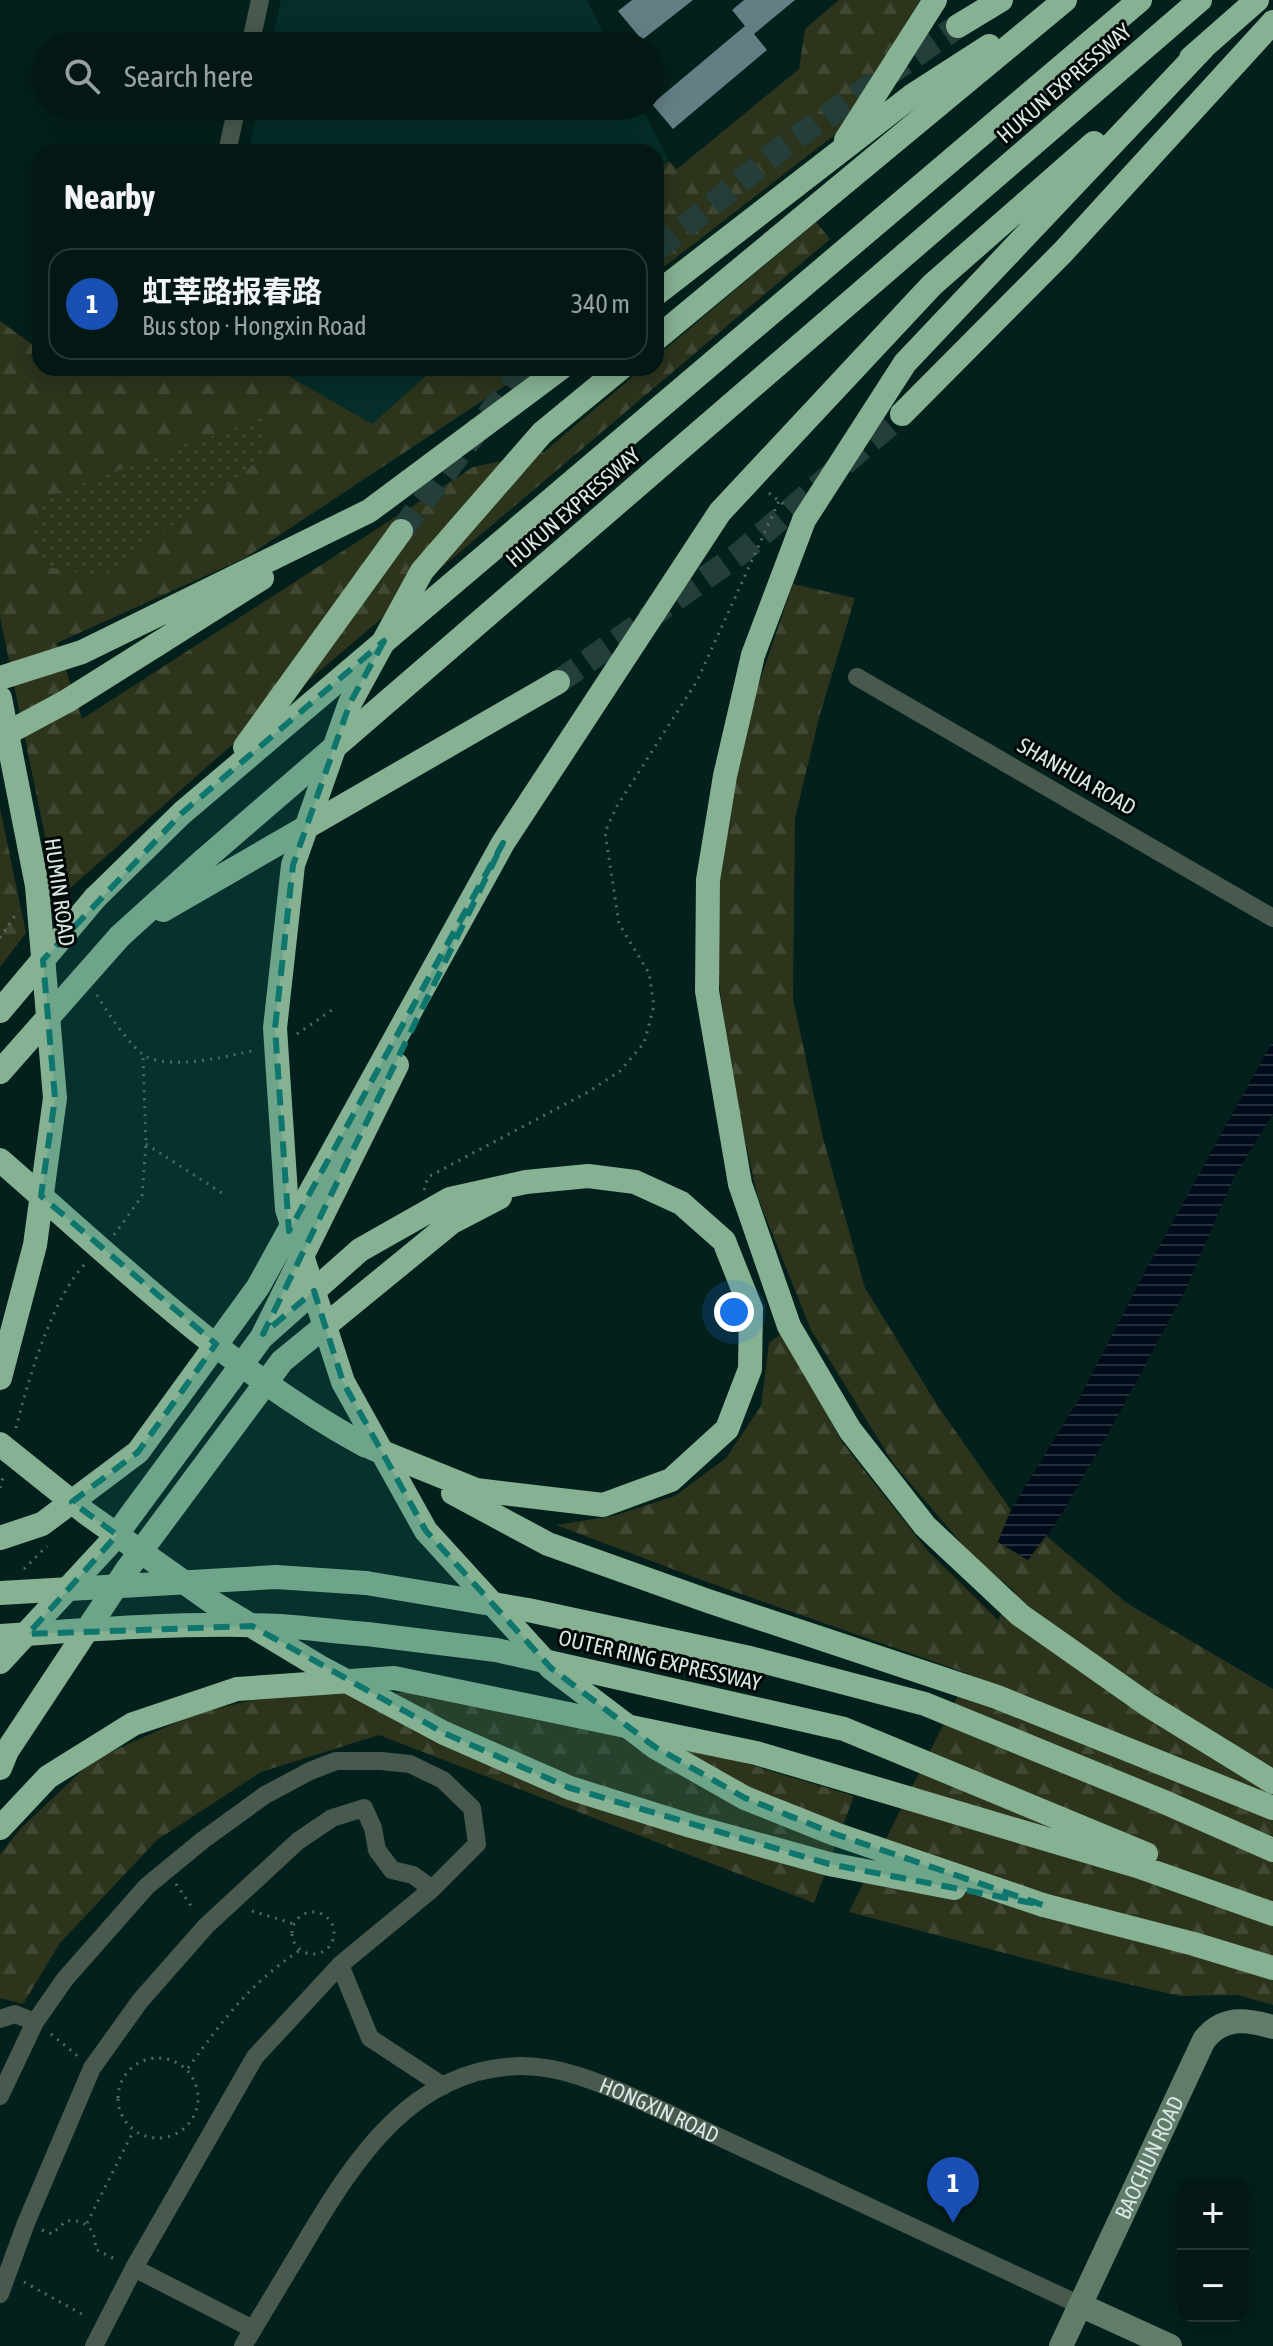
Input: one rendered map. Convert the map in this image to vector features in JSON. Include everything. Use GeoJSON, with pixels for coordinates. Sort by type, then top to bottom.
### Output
{"type":"FeatureCollection","features":[{"type":"Feature","properties":{"kind":"highway"},"geometry":{"type":"LineString","coordinates":[[837,154],[935,0]]}},
{"type":"Feature","properties":{"kind":"highway"},"geometry":{"type":"LineString","coordinates":[[958,26],[1001,0]]}},
{"type":"Feature","properties":{"kind":"highway"},"geometry":{"type":"LineString","coordinates":[[664,288],[913,95],[1064,0]]}},
{"type":"Feature","properties":{"kind":"highway"},"geometry":{"type":"LineString","coordinates":[[664,332],[1064,0]]}},
{"type":"Feature","properties":{"kind":"highway","name":"HUKUN EXPRESSWAY"},"geometry":{"type":"LineString","coordinates":[[0,1011],[95,898],[182,813],[1140,0]]}},
{"type":"Feature","properties":{"kind":"highway","name":"HUKUN EXPRESSWAY"},"geometry":{"type":"LineString","coordinates":[[0,1072],[120,936],[217,848],[1200,0]]}},
{"type":"Feature","properties":{"kind":"highway"},"geometry":{"type":"LineString","coordinates":[[0,1538],[42,1524],[138,1452],[258,1287],[503,843],[720,512],[932,285],[1257,0]]}},
{"type":"Feature","properties":{"kind":"highway"},"geometry":{"type":"LineString","coordinates":[[902,414],[1063,252],[1273,22]]}},
{"type":"Feature","properties":{"kind":"highway"},"geometry":{"type":"LineString","coordinates":[[1203,48],[905,363],[804,520],[753,655],[725,776],[708,880],[707,991],[740,1184],[789,1326],[850,1430],[925,1526],[1020,1615],[1148,1705],[1273,1782]]}},
{"type":"Feature","properties":{"kind":"highway"},"geometry":{"type":"LineString","coordinates":[[0,737],[67,701],[369,511],[550,376]]}},
{"type":"Feature","properties":{"kind":"highway"},"geometry":{"type":"LineString","coordinates":[[611,376],[542,433],[422,571],[350,703],[293,865],[275,1028],[287,1209],[343,1382],[426,1531],[551,1668],[655,1747],[745,1798],[835,1834],[1043,1905]]}},
{"type":"Feature","properties":{"kind":"highway"},"geometry":{"type":"LineString","coordinates":[[0,678],[82,652],[369,511]]}},
{"type":"Feature","properties":{"kind":"highway"},"geometry":{"type":"LineString","coordinates":[[222,778],[401,531]]}},
{"type":"Feature","properties":{"kind":"highway"},"geometry":{"type":"LineString","coordinates":[[120,936],[558,682]]}},
{"type":"Feature","properties":{"kind":"highway","name":"HUMIN ROAD"},"geometry":{"type":"LineString","coordinates":[[0,698],[37,886],[55,1098],[35,1245],[0,1378]]}},
{"type":"Feature","properties":{"kind":"highway"},"geometry":{"type":"LineString","coordinates":[[0,1662],[111,1542],[262,1337],[503,843]]}},
{"type":"Feature","properties":{"kind":"highway"},"geometry":{"type":"LineString","coordinates":[[0,1160],[196,1330],[315,1418],[548,1544],[997,1697],[1273,1808]]}},
{"type":"Feature","properties":{"kind":"highway"},"geometry":{"type":"LineString","coordinates":[[262,1337],[360,1250],[450,1199],[526,1182],[588,1176],[635,1182],[681,1203],[724,1241],[751,1309],[750,1369],[727,1429],[671,1480],[603,1505],[476,1490],[366,1446]]}},
{"type":"Feature","properties":{"kind":"highway"},"geometry":{"type":"LineString","coordinates":[[0,1768],[7,1751],[126,1571],[282,1361],[452,1222],[526,1182]]}},
{"type":"Feature","properties":{"kind":"highway"},"geometry":{"type":"LineString","coordinates":[[8,1436],[86,1513],[212,1602],[320,1667],[444,1733],[570,1788],[829,1864],[1043,1905],[1273,1968]]}},
{"type":"Feature","properties":{"kind":"highway","name":"OUTER RING EXPRESSWAY"},"geometry":{"type":"LineString","coordinates":[[0,1593],[276,1577],[366,1583],[528,1610],[750,1658],[925,1704],[1273,1850]]}},
{"type":"Feature","properties":{"kind":"highway","name":"OUTER RING EXPRESSWAY"},"geometry":{"type":"LineString","coordinates":[[0,1636],[116,1627],[281,1626],[496,1650],[844,1729],[1273,1907]]}},
{"type":"Feature","properties":{"kind":"highway"},"geometry":{"type":"LineString","coordinates":[[0,1828],[48,1777],[133,1724],[237,1689],[394,1678],[756,1753],[1137,1866],[1273,1914]]}},
{"type":"Feature","properties":{"kind":"street"},"geometry":{"type":"LineString","coordinates":[[253,32],[260,0]]}},
{"type":"Feature","properties":{"kind":"street"},"geometry":{"type":"LineString","coordinates":[[229,144],[234,120]]}},
{"type":"Feature","properties":{"kind":"street","name":"SHANHUA ROAD"},"geometry":{"type":"LineString","coordinates":[[857,677],[1273,918]]}},
{"type":"Feature","properties":{"kind":"street"},"geometry":{"type":"LineString","coordinates":[[0,2096],[35,2022],[65,1979],[147,1886],[265,1795],[336,1761],[381,1761],[410,1764],[443,1780],[472,1808],[477,1844],[432,1889],[340,1965],[255,2057],[134,2268],[94,2346]]}},
{"type":"Feature","properties":{"kind":"street"},"geometry":{"type":"LineString","coordinates":[[0,2294],[26,2223],[92,2068],[140,2001],[206,1926],[298,1841],[332,1818],[364,1808],[373,1828],[377,1850],[392,1870],[413,1875],[432,1889]]}},
{"type":"Feature","properties":{"kind":"street"},"geometry":{"type":"LineString","coordinates":[[340,1965],[370,2038],[443,2086]]}},
{"type":"Feature","properties":{"kind":"street"},"geometry":{"type":"LineString","coordinates":[[0,2019],[15,2014],[35,2022]]}},
{"type":"Feature","properties":{"kind":"street","name":"BAOCHUN ROAD"},"geometry":{"type":"LineString","coordinates":[[1061,2346],[1204,2040],[1224,2022],[1248,2020],[1273,2027]]}},
{"type":"Feature","properties":{"kind":"street","name":"HONGXIN ROAD"},"geometry":{"type":"LineString","coordinates":[[243,2346],[344,2177],[373,2141],[405,2110],[443,2086],[481,2071],[523,2066],[562,2072],[601,2084],[1170,2346]]}},
{"type":"Feature","properties":{"kind":"street"},"geometry":{"type":"LineString","coordinates":[[134,2268],[253,2329]]}},
{"type":"Feature","properties":{"kind":"path"},"geometry":{"type":"LineString","coordinates":[[749,478],[804,520]]}},
{"type":"Feature","properties":{"kind":"path"},"geometry":{"type":"LineString","coordinates":[[422,1197],[428,1177],[588,1092],[620,1071],[644,1043],[654,1006],[649,973],[619,924],[605,832],[617,806],[697,681],[779,501]]}},
{"type":"Feature","properties":{"kind":"path"},"geometry":{"type":"LineString","coordinates":[[94,990],[143,1056],[146,1144],[142,1196],[106,1244]]}},
{"type":"Feature","properties":{"kind":"path"},"geometry":{"type":"LineString","coordinates":[[293,1035],[332,1010]]}},
{"type":"Feature","properties":{"kind":"path"},"geometry":{"type":"LineString","coordinates":[[143,1056],[158,1060],[197,1061],[260,1050]]}},
{"type":"Feature","properties":{"kind":"path"},"geometry":{"type":"LineString","coordinates":[[146,1144],[222,1193]]}},
{"type":"Feature","properties":{"kind":"path"},"geometry":{"type":"LineString","coordinates":[[8,1436],[57,1307],[88,1261]]}},
{"type":"Feature","properties":{"kind":"path"},"geometry":{"type":"LineString","coordinates":[[0,1488],[4,1473]]}},
{"type":"Feature","properties":{"kind":"path"},"geometry":{"type":"LineString","coordinates":[[19,1576],[50,1543]]}},
{"type":"Feature","properties":{"kind":"path"},"geometry":{"type":"LineString","coordinates":[[167,1870],[206,1926]]}},
{"type":"Feature","properties":{"kind":"path"},"geometry":{"type":"LineString","coordinates":[[232,1904],[294,1924]]}},
{"type":"Feature","properties":{"kind":"path"},"geometry":{"type":"LineString","coordinates":[[317,1912],[328,1918],[335,1931],[331,1945],[313,1955],[300,1950],[292,1937],[294,1924],[304,1915],[317,1912]]}},
{"type":"Feature","properties":{"kind":"path"},"geometry":{"type":"LineString","coordinates":[[187,2069],[237,2002],[267,1972],[300,1950]]}},
{"type":"Feature","properties":{"kind":"path"},"geometry":{"type":"LineString","coordinates":[[35,2022],[92,2068]]}},
{"type":"Feature","properties":{"kind":"path"},"geometry":{"type":"LineString","coordinates":[[163,2057],[187,2069],[195,2079],[199,2093],[193,2119],[173,2136],[159,2139],[146,2137],[134,2130],[124,2121],[119,2108],[120,2082],[127,2071],[150,2058],[163,2057]]}},
{"type":"Feature","properties":{"kind":"path"},"geometry":{"type":"LineString","coordinates":[[86,2224],[134,2130]]}},
{"type":"Feature","properties":{"kind":"path"},"geometry":{"type":"LineString","coordinates":[[52,2234],[66,2221],[80,2221],[95,2235],[95,2249],[134,2268]]}},
{"type":"Feature","properties":{"kind":"path"},"geometry":{"type":"LineString","coordinates":[[8,2273],[104,2327]]}},
{"type":"Feature","properties":{"kind":"highlighted area"},"geometry":{"type":"Polygon","coordinates":[[[384,641],[350,703],[293,865],[275,1028],[289,1231],[503,843],[263,1334],[314,1291],[343,1382],[426,1531],[551,1668],[655,1747],[745,1798],[835,1834],[1043,1905],[829,1864],[570,1788],[444,1733],[252,1626],[28,1634],[117,1535],[72,1502],[138,1452],[216,1344],[41,1196],[55,1098],[43,960],[182,813],[384,641]]]}},
{"type":"Feature","properties":{"kind":"shaded area"},"geometry":{"type":"Polygon","coordinates":[[[281,0],[587,0],[603,32],[274,32],[281,0]]]}},
{"type":"Feature","properties":{"kind":"shaded area"},"geometry":{"type":"Polygon","coordinates":[[[255,120],[648,120],[660,144],[251,144],[255,120]]]}},
{"type":"Feature","properties":{"kind":"shaded area"},"geometry":{"type":"Polygon","coordinates":[[[289,376],[426,376],[372,424],[289,376]]]}},
{"type":"Feature","properties":{"kind":"shaded area"},"geometry":{"type":"Polygon","coordinates":[[[1273,1041],[1273,1114],[1235,1175],[1184,1293],[1110,1430],[1058,1520],[1028,1560],[998,1542],[1011,1510],[1079,1399],[1146,1270],[1273,1041]]]}},
{"type":"Feature","properties":{"kind":"green space"},"geometry":{"type":"Polygon","coordinates":[[[839,0],[920,0],[841,130],[664,267],[664,165],[669,161],[677,169],[799,69],[805,29],[839,0]]]}},
{"type":"Feature","properties":{"kind":"green space"},"geometry":{"type":"Polygon","coordinates":[[[816,222],[830,239],[218,757],[58,899],[0,617],[0,321],[32,344],[32,376],[289,376],[372,424],[426,376],[520,376],[245,558],[57,643],[82,719],[473,467],[544,452],[634,376],[664,376],[664,350],[816,222]]]}},
{"type":"Feature","properties":{"kind":"green space"},"geometry":{"type":"Polygon","coordinates":[[[270,415],[260,460],[104,576],[47,567],[32,534],[41,499],[270,415]]]}},
{"type":"Feature","properties":{"kind":"green space"},"geometry":{"type":"Polygon","coordinates":[[[793,584],[855,598],[820,714],[795,818],[793,999],[823,1138],[865,1288],[939,1408],[1011,1510],[998,1542],[1028,1560],[1045,1535],[1128,1604],[1273,1689],[1273,2005],[1238,1995],[1180,1996],[849,1912],[969,1674],[556,1525],[613,1516],[675,1496],[726,1458],[761,1406],[769,1343],[783,1332],[842,1442],[927,1550],[998,1620],[1014,1591],[973,1557],[893,1463],[811,1330],[758,1198],[733,1087],[718,975],[720,847],[745,724],[793,584]]]}},
{"type":"Feature","properties":{"kind":"green space"},"geometry":{"type":"Polygon","coordinates":[[[0,808],[26,933],[0,967],[0,808]]]}},
{"type":"Feature","properties":{"kind":"green space"},"geometry":{"type":"Polygon","coordinates":[[[284,1693],[429,1693],[728,1758],[854,1796],[814,1903],[379,1735],[261,1772],[157,1840],[60,1943],[23,2004],[0,1998],[0,1855],[20,1829],[93,1760],[197,1713],[284,1693]]]}},
{"type":"Feature","properties":{"kind":"building"},"geometry":{"type":"Polygon","coordinates":[[[632,0],[693,0],[652,32],[635,32],[618,11],[632,0]]]}},
{"type":"Feature","properties":{"kind":"building"},"geometry":{"type":"Polygon","coordinates":[[[744,0],[795,0],[754,34],[767,50],[673,129],[664,118],[664,94],[745,26],[732,10],[744,0]]]}},
{"type":"Feature","properties":{"kind":"tunnel"},"geometry":{"type":"LineString","coordinates":[[664,244],[784,146],[958,26]]}},
{"type":"Feature","properties":{"kind":"tunnel"},"geometry":{"type":"LineString","coordinates":[[401,531],[518,376]]}},
{"type":"Feature","properties":{"kind":"tunnel"},"geometry":{"type":"LineString","coordinates":[[558,682],[739,554],[902,414]]}},
{"type":"Feature","properties":{"kind":"place","name":"虹莘路报春路"},"geometry":{"type":"Point","coordinates":[953,2223]}}]}
